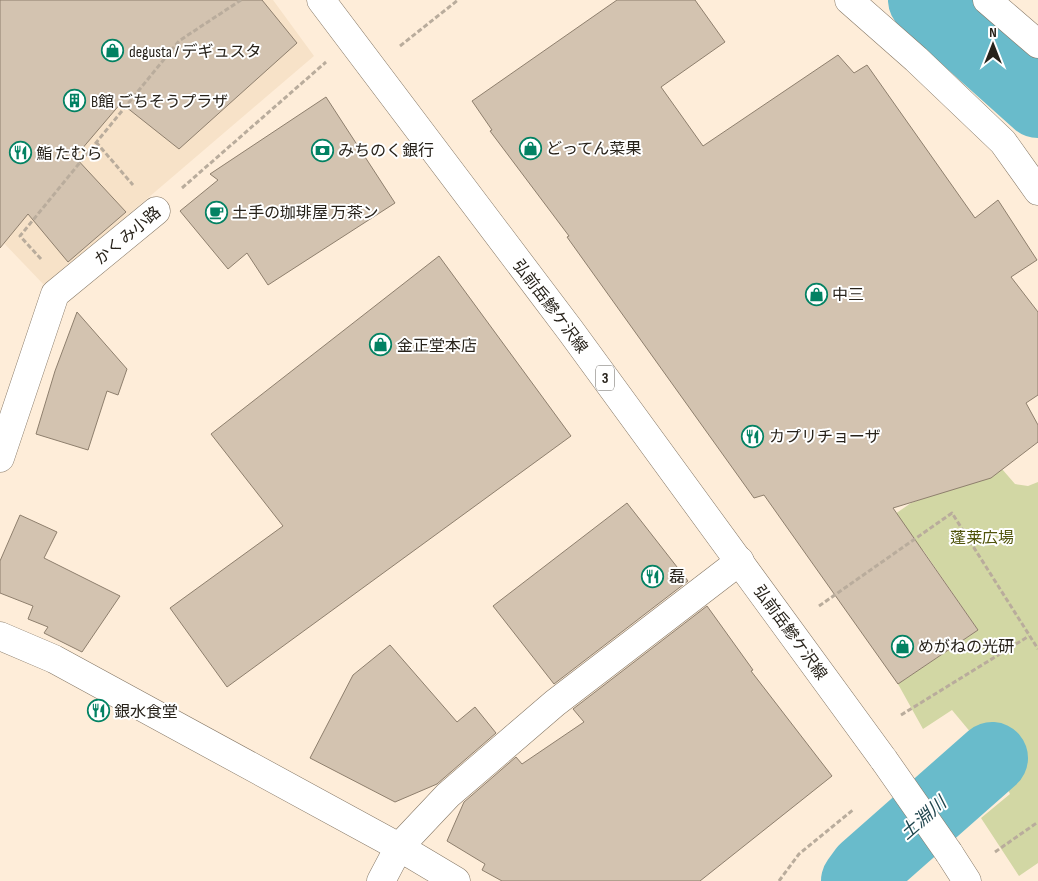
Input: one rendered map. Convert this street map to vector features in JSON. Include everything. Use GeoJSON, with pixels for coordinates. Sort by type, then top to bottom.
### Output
{"type":"FeatureCollection","features":[{"type":"Feature","properties":{"kind":"street","name":"弘前岳鰺ケ沢線"},"geometry":{"type":"LineString","coordinates":[[321,0],[570,330],[740,561],[884,760],[967,881]]}},
{"type":"Feature","properties":{"kind":"street"},"geometry":{"type":"LineString","coordinates":[[849,0],[916,59],[1003,142],[1038,191]]}},
{"type":"Feature","properties":{"kind":"street"},"geometry":{"type":"LineString","coordinates":[[987,0],[1038,44]]}},
{"type":"Feature","properties":{"kind":"street","name":"かくみ小路"},"geometry":{"type":"LineString","coordinates":[[0,458],[55,294],[156,211]]}},
{"type":"Feature","properties":{"kind":"street"},"geometry":{"type":"LineString","coordinates":[[381,881],[399,847],[448,795],[555,703],[740,561]]}},
{"type":"Feature","properties":{"kind":"street"},"geometry":{"type":"LineString","coordinates":[[0,636],[54,659],[399,847],[456,881]]}},
{"type":"Feature","properties":{"kind":"path"},"geometry":{"type":"LineString","coordinates":[[66,286],[20,236],[179,41],[241,0]]}},
{"type":"Feature","properties":{"kind":"path"},"geometry":{"type":"LineString","coordinates":[[400,46],[458,0]]}},
{"type":"Feature","properties":{"kind":"path","name":"かくみ小路"},"geometry":{"type":"LineString","coordinates":[[156,211],[328,60]]}},
{"type":"Feature","properties":{"kind":"path"},"geometry":{"type":"LineString","coordinates":[[96,142],[156,211]]}},
{"type":"Feature","properties":{"kind":"path"},"geometry":{"type":"LineString","coordinates":[[819,606],[952,513],[1038,650]]}},
{"type":"Feature","properties":{"kind":"path"},"geometry":{"type":"LineString","coordinates":[[901,715],[1029,636]]}},
{"type":"Feature","properties":{"kind":"path"},"geometry":{"type":"LineString","coordinates":[[779,881],[799,854],[854,809]]}},
{"type":"Feature","properties":{"kind":"path"},"geometry":{"type":"LineString","coordinates":[[995,852],[1038,822]]}},
{"type":"Feature","properties":{"kind":"shaded area"},"geometry":{"type":"Polygon","coordinates":[[[107,0],[273,0],[314,56],[45,286],[0,239],[107,0]]]}},
{"type":"Feature","properties":{"kind":"green space","name":"蓬莱広場"},"geometry":{"type":"Polygon","coordinates":[[[1002,469],[1015,484],[1028,486],[1038,482],[1038,863],[1019,876],[981,818],[1010,794],[992,758],[952,710],[923,729],[898,684],[978,630],[923,550],[817,568],[911,503],[1002,469]]]}},
{"type":"Feature","properties":{"kind":"building"},"geometry":{"type":"Polygon","coordinates":[[[0,0],[262,0],[297,43],[179,149],[121,103],[75,157],[126,212],[68,262],[28,214],[0,248],[0,0]]]}},
{"type":"Feature","properties":{"kind":"building","name":"中三"},"geometry":{"type":"Polygon","coordinates":[[[617,0],[695,0],[725,42],[661,87],[703,146],[838,55],[854,73],[867,65],[975,218],[998,200],[1037,260],[1011,277],[1038,312],[1038,395],[1026,403],[1038,425],[1038,442],[991,478],[893,508],[978,630],[898,684],[764,495],[754,498],[567,237],[569,236],[490,131],[492,130],[472,101],[617,0]]]}},
{"type":"Feature","properties":{"kind":"building"},"geometry":{"type":"Polygon","coordinates":[[[326,97],[395,203],[268,285],[247,253],[228,269],[180,211],[218,180],[210,174],[326,97]]]}},
{"type":"Feature","properties":{"kind":"building"},"geometry":{"type":"Polygon","coordinates":[[[439,256],[571,436],[227,687],[170,608],[283,526],[211,434],[439,256]]]}},
{"type":"Feature","properties":{"kind":"building"},"geometry":{"type":"Polygon","coordinates":[[[77,312],[127,369],[118,395],[107,391],[88,450],[36,434],[55,371],[77,312]]]}},
{"type":"Feature","properties":{"kind":"building"},"geometry":{"type":"Polygon","coordinates":[[[627,503],[688,581],[554,684],[493,606],[627,503]]]}},
{"type":"Feature","properties":{"kind":"building"},"geometry":{"type":"Polygon","coordinates":[[[20,515],[57,532],[44,558],[120,596],[82,652],[44,633],[48,627],[28,619],[33,606],[0,593],[0,561],[20,515]]]}},
{"type":"Feature","properties":{"kind":"building"},"geometry":{"type":"Polygon","coordinates":[[[707,606],[753,670],[751,671],[832,776],[700,881],[502,881],[482,870],[485,864],[447,841],[464,802],[516,757],[522,764],[584,722],[573,709],[707,606]]]}},
{"type":"Feature","properties":{"kind":"building"},"geometry":{"type":"Polygon","coordinates":[[[390,645],[457,722],[475,707],[496,733],[437,784],[395,802],[310,758],[353,675],[390,645]]]}},
{"type":"Feature","properties":{"kind":"waterway","name":"土淵川"},"geometry":{"type":"LineString","coordinates":[[924,0],[1038,102]]}},
{"type":"Feature","properties":{"kind":"waterway","name":"土淵川"},"geometry":{"type":"LineString","coordinates":[[857,881],[865,870],[992,758]]}},
{"type":"Feature","properties":{"kind":"place","name":"degusta / デギュスタ"},"geometry":{"type":"Point","coordinates":[113,51]}},
{"type":"Feature","properties":{"kind":"place","name":"B館 ごちそうプラザ"},"geometry":{"type":"Point","coordinates":[75,101]}},
{"type":"Feature","properties":{"kind":"place","name":"どってん菜果"},"geometry":{"type":"Point","coordinates":[530,148]}},
{"type":"Feature","properties":{"kind":"place","name":"みちのく銀行"},"geometry":{"type":"Point","coordinates":[322,150]}},
{"type":"Feature","properties":{"kind":"place","name":"鮨 たむら"},"geometry":{"type":"Point","coordinates":[20,153]}},
{"type":"Feature","properties":{"kind":"place","name":"土手の珈琲屋 万茶ン"},"geometry":{"type":"Point","coordinates":[216,212]}},
{"type":"Feature","properties":{"kind":"place","name":"中三"},"geometry":{"type":"Point","coordinates":[816,294]}},
{"type":"Feature","properties":{"kind":"place","name":"金正堂本店"},"geometry":{"type":"Point","coordinates":[381,345]}},
{"type":"Feature","properties":{"kind":"place","name":"カプリチョーザ"},"geometry":{"type":"Point","coordinates":[753,436]}},
{"type":"Feature","properties":{"kind":"place","name":"磊"},"geometry":{"type":"Point","coordinates":[653,576]}},
{"type":"Feature","properties":{"kind":"place","name":"めがねの光研"},"geometry":{"type":"Point","coordinates":[902,646]}},
{"type":"Feature","properties":{"kind":"place","name":"銀水食堂"},"geometry":{"type":"Point","coordinates":[98,711]}}]}
